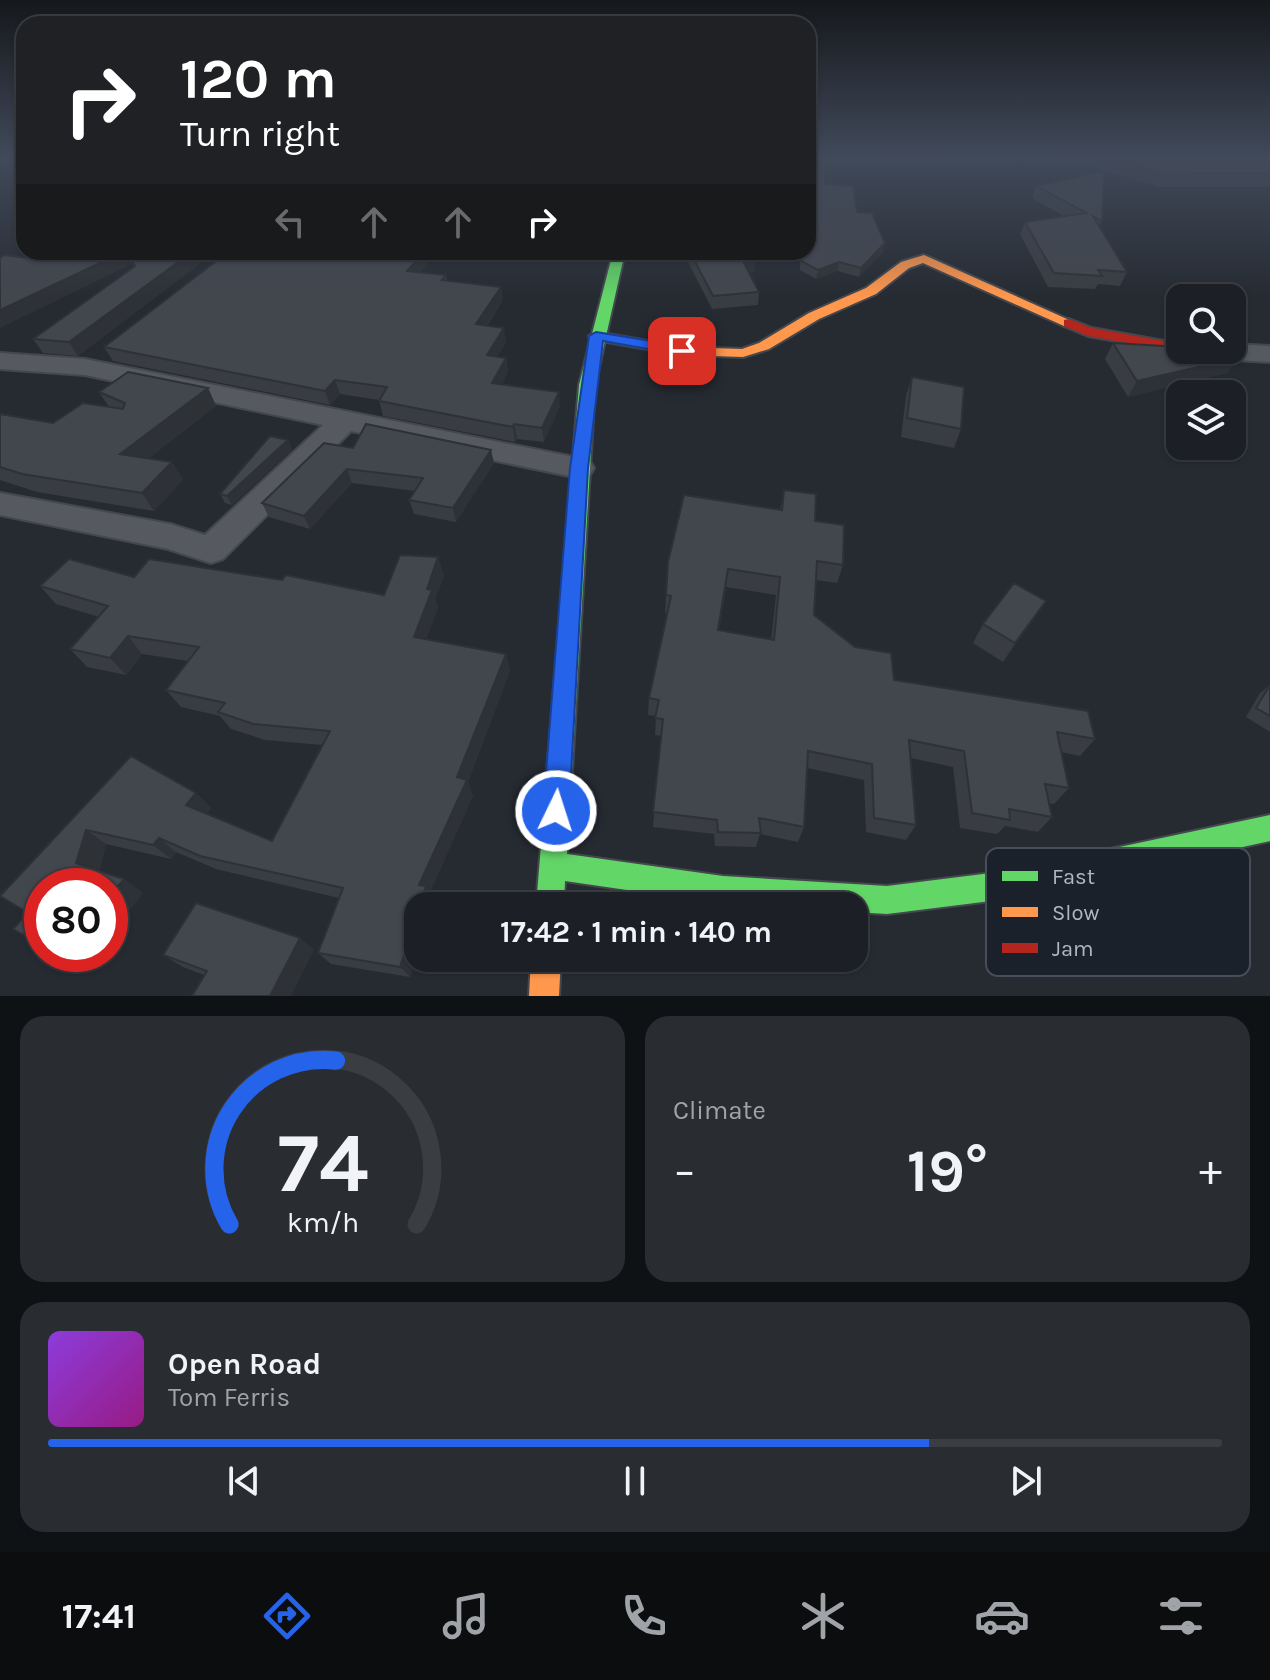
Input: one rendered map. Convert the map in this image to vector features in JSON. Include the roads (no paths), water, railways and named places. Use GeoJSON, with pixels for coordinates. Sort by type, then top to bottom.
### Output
{"type":"FeatureCollection","features":[{"type":"Feature","properties":{"kind":"main road"},"geometry":{"type":"LineString","coordinates":[[596,336],[682,351],[743,353],[764,346],[814,316],[871,291],[905,265],[924,259],[1088,332],[1166,346]]}},
{"type":"Feature","properties":{"kind":"main road"},"geometry":{"type":"LineString","coordinates":[[551,892],[579,468],[596,336],[617,260]]}},
{"type":"Feature","properties":{"kind":"main road"},"geometry":{"type":"LineString","coordinates":[[1178,848],[1270,828]]}},
{"type":"Feature","properties":{"kind":"main road"},"geometry":{"type":"LineString","coordinates":[[553,866],[723,890],[887,900],[986,888]]}},
{"type":"Feature","properties":{"kind":"main road"},"geometry":{"type":"LineString","coordinates":[[544,996],[545,972]]}},
{"type":"Feature","properties":{"kind":"street"},"geometry":{"type":"LineString","coordinates":[[85,367],[110,349]]}},
{"type":"Feature","properties":{"kind":"street"},"geometry":{"type":"LineString","coordinates":[[1246,353],[1270,354]]}},
{"type":"Feature","properties":{"kind":"street"},"geometry":{"type":"LineString","coordinates":[[0,361],[85,367],[579,468]]}},
{"type":"Feature","properties":{"kind":"street"},"geometry":{"type":"LineString","coordinates":[[0,504],[170,537],[211,550],[344,421]]}}]}
